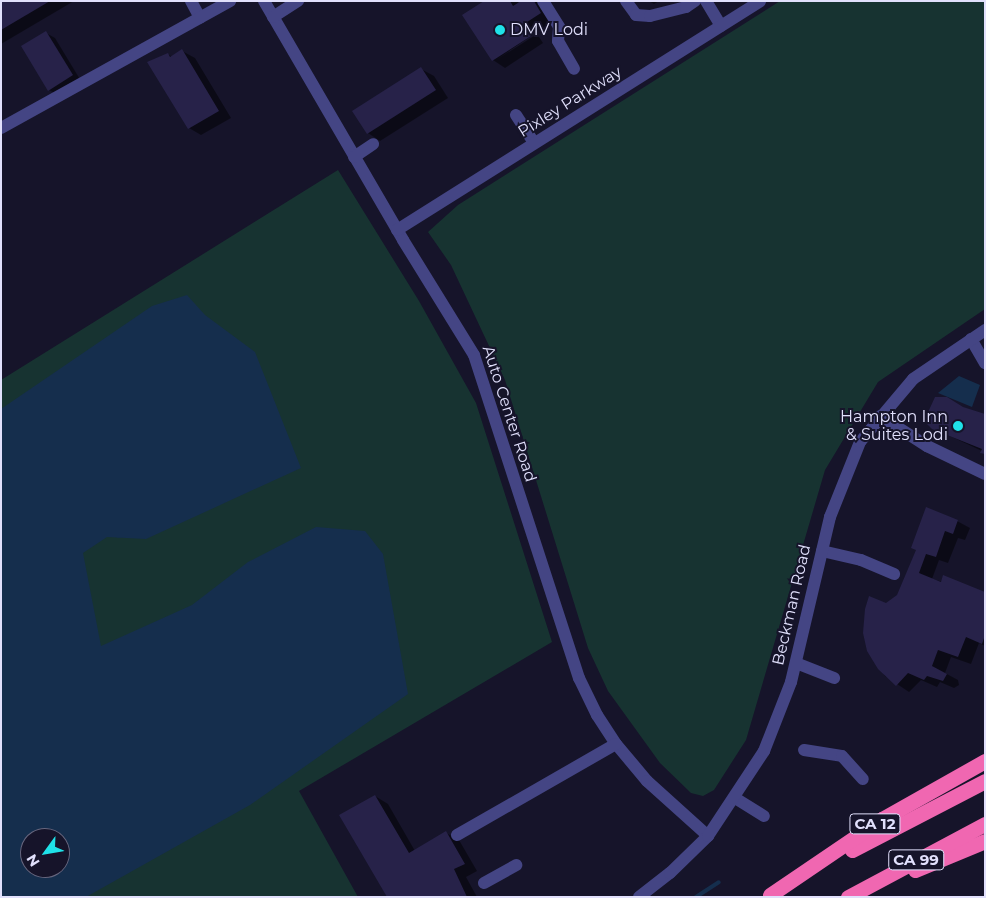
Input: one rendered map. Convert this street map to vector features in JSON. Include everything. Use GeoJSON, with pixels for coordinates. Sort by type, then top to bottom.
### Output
{"type":"FeatureCollection","features":[{"type":"Feature","properties":{"kind":"highway","name":"CA 12"},"geometry":{"type":"LineString","coordinates":[[768,896],[882,819],[985,761]]}},
{"type":"Feature","properties":{"kind":"highway","name":"CA 99"},"geometry":{"type":"LineString","coordinates":[[768,896],[985,781]]}},
{"type":"Feature","properties":{"kind":"highway","name":"CA 99"},"geometry":{"type":"LineString","coordinates":[[848,897],[985,824]]}},
{"type":"Feature","properties":{"kind":"highway"},"geometry":{"type":"LineString","coordinates":[[848,897],[985,841]]}},
{"type":"Feature","properties":{"kind":"street"},"geometry":{"type":"LineString","coordinates":[[191,1],[200,18]]}},
{"type":"Feature","properties":{"kind":"street"},"geometry":{"type":"LineString","coordinates":[[1,128],[230,1]]}},
{"type":"Feature","properties":{"kind":"street","name":"Auto Center Road"},"geometry":{"type":"LineString","coordinates":[[264,1],[396,230],[474,355],[579,678],[616,744],[647,782],[708,836]]}},
{"type":"Feature","properties":{"kind":"street"},"geometry":{"type":"LineString","coordinates":[[273,17],[298,1]]}},
{"type":"Feature","properties":{"kind":"street"},"geometry":{"type":"LineString","coordinates":[[543,1],[559,27],[558,41],[574,69]]}},
{"type":"Feature","properties":{"kind":"street"},"geometry":{"type":"LineString","coordinates":[[626,1],[636,15],[650,16],[686,7],[695,1]]}},
{"type":"Feature","properties":{"kind":"street"},"geometry":{"type":"LineString","coordinates":[[706,1],[721,26]]}},
{"type":"Feature","properties":{"kind":"street","name":"Pixley Parkway"},"geometry":{"type":"LineString","coordinates":[[396,230],[760,1]]}},
{"type":"Feature","properties":{"kind":"street"},"geometry":{"type":"LineString","coordinates":[[516,115],[534,143]]}},
{"type":"Feature","properties":{"kind":"street"},"geometry":{"type":"LineString","coordinates":[[354,156],[373,144]]}},
{"type":"Feature","properties":{"kind":"street","name":"Beckman Road"},"geometry":{"type":"LineString","coordinates":[[639,897],[670,873],[708,836],[764,752],[780,715],[796,663],[822,551],[848,466],[880,416],[913,379],[985,330]]}},
{"type":"Feature","properties":{"kind":"street"},"geometry":{"type":"LineString","coordinates":[[971,339],[985,363]]}},
{"type":"Feature","properties":{"kind":"street"},"geometry":{"type":"LineString","coordinates":[[880,416],[927,446],[985,474]]}},
{"type":"Feature","properties":{"kind":"street"},"geometry":{"type":"LineString","coordinates":[[822,551],[861,560],[894,574]]}},
{"type":"Feature","properties":{"kind":"street"},"geometry":{"type":"LineString","coordinates":[[796,663],[834,678]]}},
{"type":"Feature","properties":{"kind":"street"},"geometry":{"type":"LineString","coordinates":[[457,835],[616,744]]}},
{"type":"Feature","properties":{"kind":"street"},"geometry":{"type":"LineString","coordinates":[[804,750],[842,756],[863,779]]}},
{"type":"Feature","properties":{"kind":"street"},"geometry":{"type":"LineString","coordinates":[[735,798],[764,816]]}},
{"type":"Feature","properties":{"kind":"street"},"geometry":{"type":"LineString","coordinates":[[484,883],[516,865]]}},
{"type":"Feature","properties":{"kind":"green space"},"geometry":{"type":"Polygon","coordinates":[[[780,1],[985,1],[985,309],[878,382],[825,470],[746,740],[714,790],[703,796],[691,793],[660,763],[608,691],[588,648],[505,380],[451,265],[428,232],[458,205],[780,1]]]}},
{"type":"Feature","properties":{"kind":"green space"},"geometry":{"type":"Polygon","coordinates":[[[338,170],[419,301],[476,403],[552,642],[299,791],[358,897],[1,897],[1,380],[338,170]]]}},
{"type":"Feature","properties":{"kind":"water"},"geometry":{"type":"Polygon","coordinates":[[[187,295],[205,315],[255,352],[301,468],[146,539],[107,537],[83,553],[101,646],[192,605],[248,562],[316,527],[365,531],[383,554],[408,694],[250,805],[86,897],[1,897],[1,409],[152,306],[187,295]]]}},
{"type":"Feature","properties":{"kind":"water"},"geometry":{"type":"Polygon","coordinates":[[[959,376],[980,385],[972,407],[938,393],[959,376]]]}},
{"type":"Feature","properties":{"kind":"building"},"geometry":{"type":"Polygon","coordinates":[[[1,1],[50,1],[1,30],[1,1]]]}},
{"type":"Feature","properties":{"kind":"building","name":"DMV Lodi"},"geometry":{"type":"Polygon","coordinates":[[[484,1],[510,1],[513,6],[521,1],[534,1],[541,13],[524,24],[531,36],[492,61],[462,15],[484,1]]]}},
{"type":"Feature","properties":{"kind":"building"},"geometry":{"type":"Polygon","coordinates":[[[46,31],[73,75],[48,91],[21,46],[46,31]]]}},
{"type":"Feature","properties":{"kind":"building"},"geometry":{"type":"Polygon","coordinates":[[[182,49],[219,111],[188,129],[147,62],[168,53],[170,57],[182,49]]]}},
{"type":"Feature","properties":{"kind":"building"},"geometry":{"type":"Polygon","coordinates":[[[421,67],[436,90],[367,134],[352,111],[421,67]]]}},
{"type":"Feature","properties":{"kind":"building","name":"Hampton Inn & Suites Lodi"},"geometry":{"type":"Polygon","coordinates":[[[935,397],[947,397],[963,407],[985,414],[985,454],[980,453],[982,449],[932,429],[924,421],[935,397]]]}},
{"type":"Feature","properties":{"kind":"building"},"geometry":{"type":"Polygon","coordinates":[[[926,507],[958,520],[953,534],[945,531],[936,557],[926,554],[919,573],[941,582],[943,575],[985,592],[985,635],[982,644],[966,637],[958,657],[938,650],[932,666],[947,674],[943,681],[927,676],[924,680],[908,673],[896,686],[878,669],[867,651],[863,633],[865,609],[869,596],[886,603],[897,595],[916,550],[911,548],[926,507]]]}},
{"type":"Feature","properties":{"kind":"building"},"geometry":{"type":"Polygon","coordinates":[[[375,795],[409,853],[446,831],[465,864],[454,869],[467,897],[387,897],[339,815],[375,795]]]}},
{"type":"Feature","properties":{"kind":"waterway"},"geometry":{"type":"LineString","coordinates":[[696,897],[719,882]]}},
{"type":"Feature","properties":{"kind":"place","name":"DMV Lodi"},"geometry":{"type":"Point","coordinates":[500,30]}},
{"type":"Feature","properties":{"kind":"place","name":"Hampton Inn & Suites Lodi"},"geometry":{"type":"Point","coordinates":[958,426]}}]}
